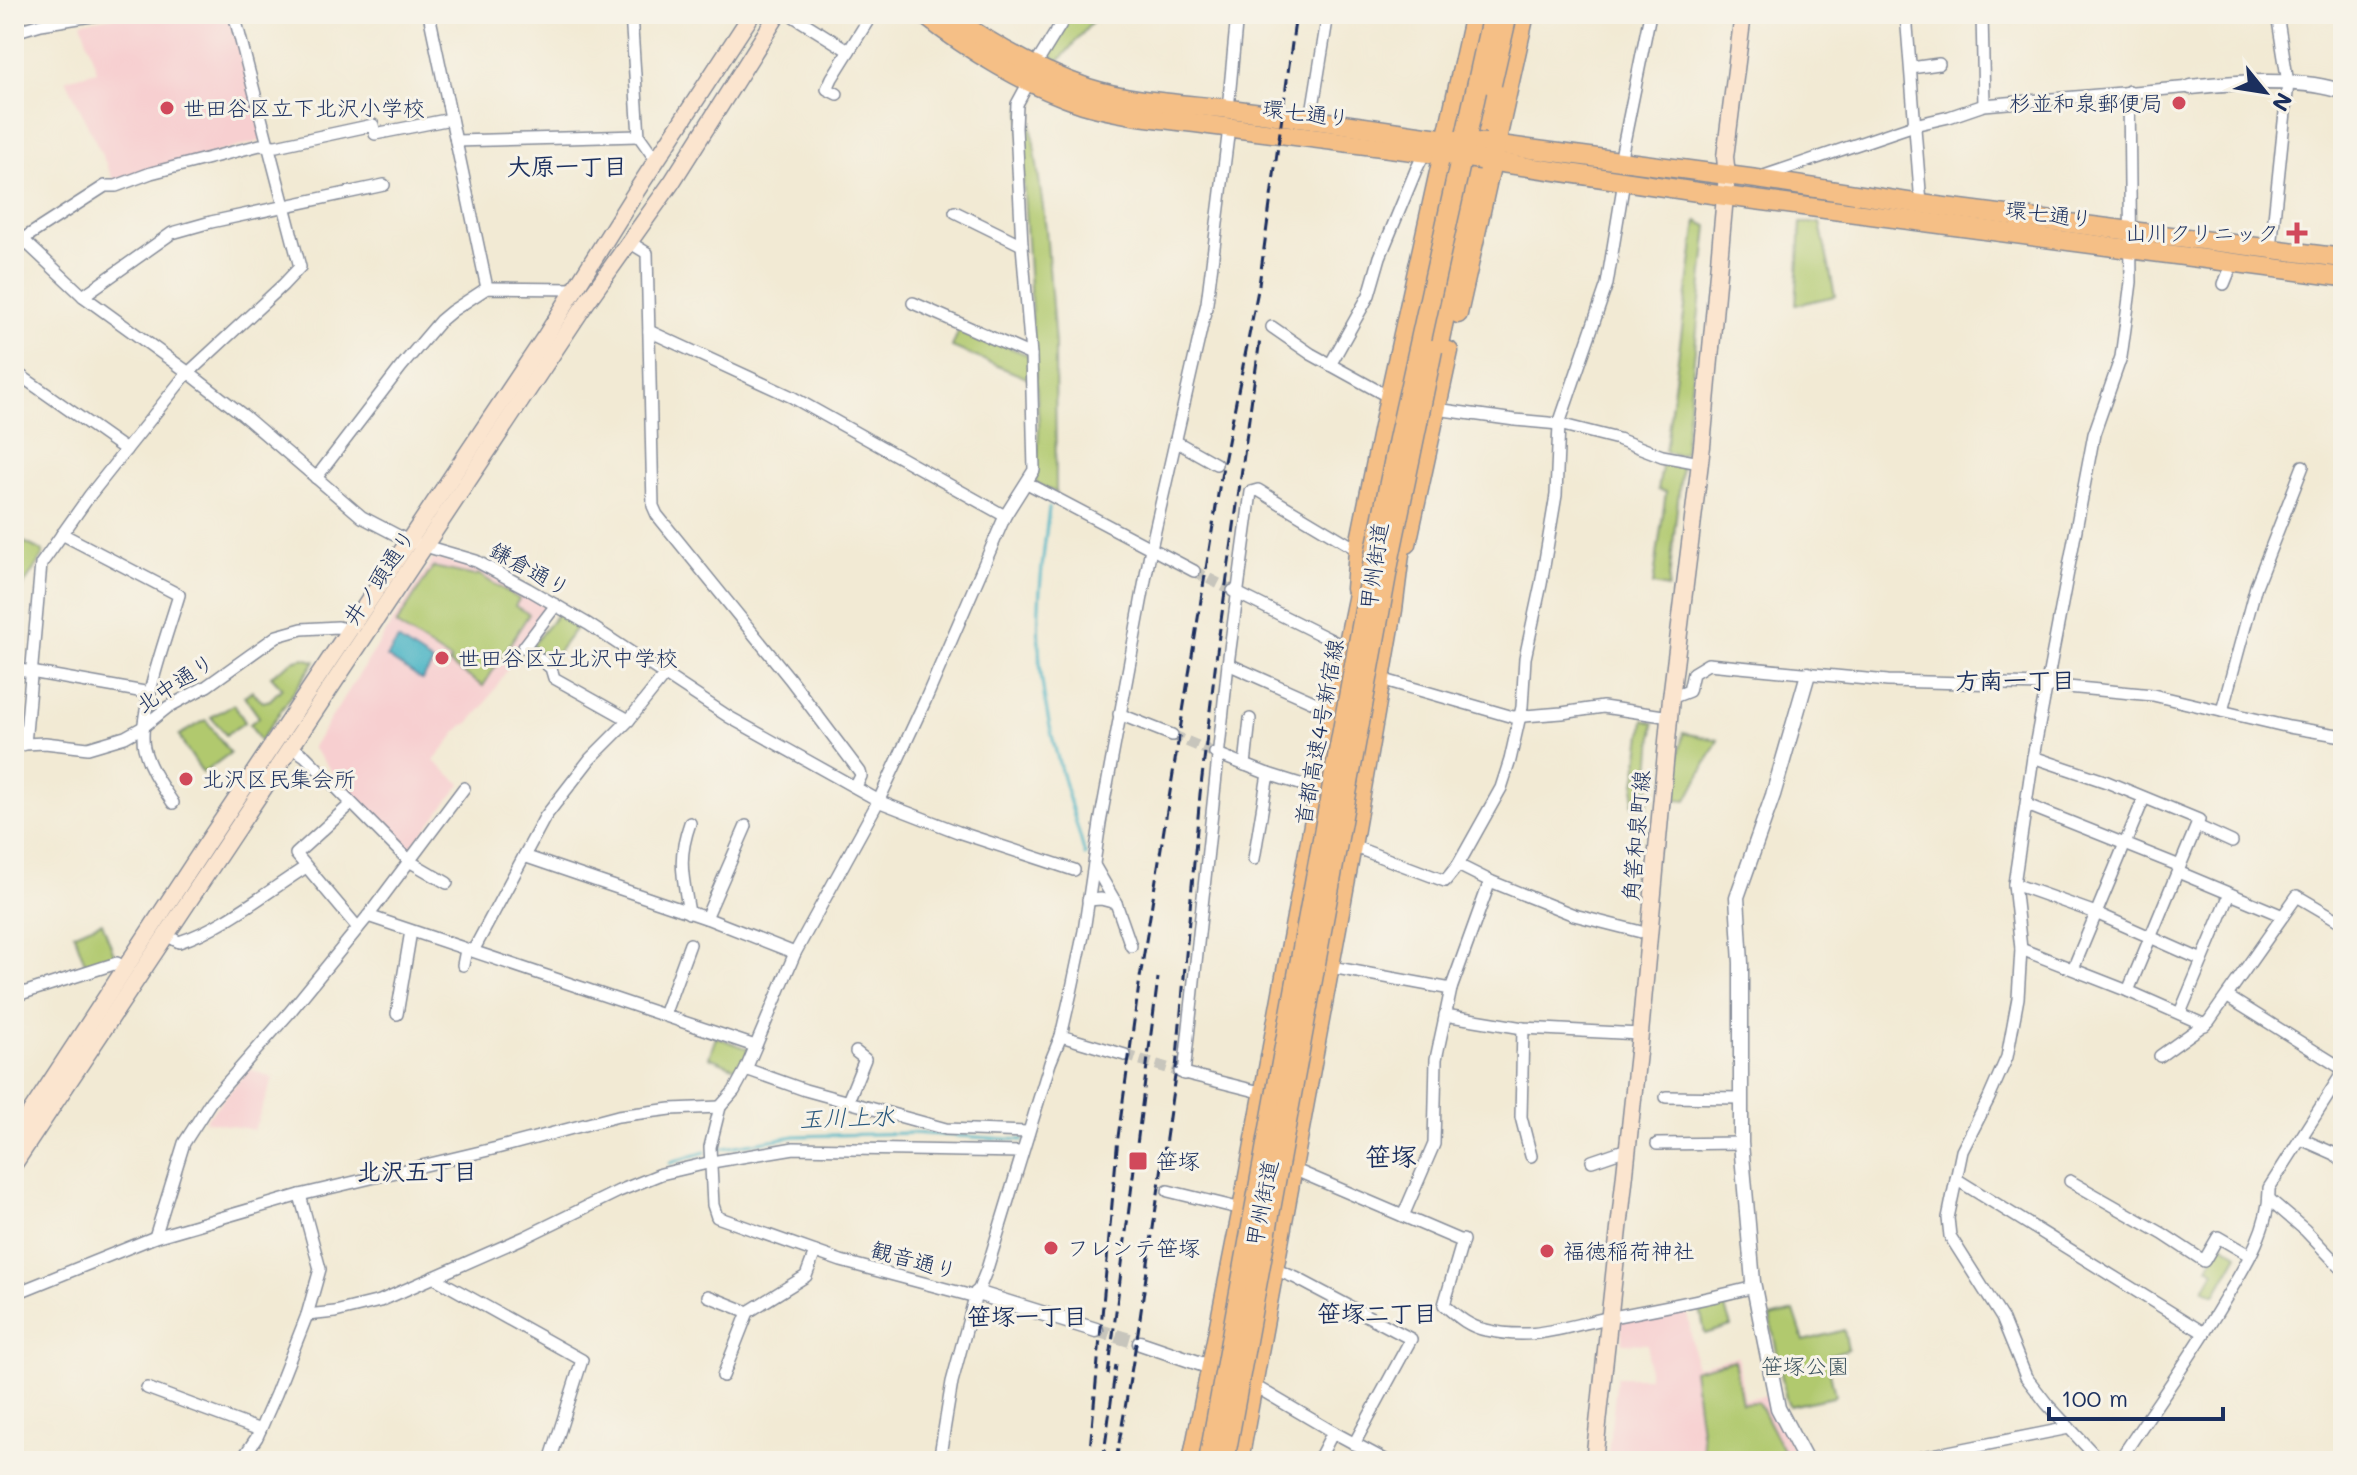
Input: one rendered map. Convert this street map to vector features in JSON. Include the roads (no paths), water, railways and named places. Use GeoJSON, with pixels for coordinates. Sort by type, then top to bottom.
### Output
{"type":"FeatureCollection","features":[{"type":"Feature","properties":{"kind":"highway","name":"首都高速4号新宿線"},"geometry":{"type":"LineString","coordinates":[[1209,1461],[1376,550],[1490,14]]}},
{"type":"Feature","properties":{"kind":"highway","name":"首都高速4号新宿線"},"geometry":{"type":"LineString","coordinates":[[1224,1461],[1390,553],[1456,238],[1509,14]]}},
{"type":"Feature","properties":{"kind":"main road","name":"井ノ頭通り"},"geometry":{"type":"LineString","coordinates":[[14,1138],[576,289],[752,14]]}},
{"type":"Feature","properties":{"kind":"main road","name":"井ノ頭通り"},"geometry":{"type":"LineString","coordinates":[[14,1164],[290,746],[672,182],[778,14]]}},
{"type":"Feature","properties":{"kind":"main road","name":"環七通り"},"geometry":{"type":"LineString","coordinates":[[923,14],[975,51],[1032,73]]}},
{"type":"Feature","properties":{"kind":"main road","name":"環七通り"},"geometry":{"type":"LineString","coordinates":[[948,14],[1032,73],[1083,104],[1122,113],[1311,119],[1445,148]]}},
{"type":"Feature","properties":{"kind":"main road"},"geometry":{"type":"LineString","coordinates":[[1353,619],[1358,550],[1474,14]]}},
{"type":"Feature","properties":{"kind":"main road","name":"甲州街道"},"geometry":{"type":"LineString","coordinates":[[1200,1461],[1231,1263],[1334,711],[1490,14]]}},
{"type":"Feature","properties":{"kind":"main road","name":"甲州街道"},"geometry":{"type":"LineString","coordinates":[[1233,1461],[1274,1269],[1331,967],[1393,610],[1408,492],[1509,14]]}},
{"type":"Feature","properties":{"kind":"main road"},"geometry":{"type":"LineString","coordinates":[[1393,610],[1489,152],[1525,14]]}},
{"type":"Feature","properties":{"kind":"main road"},"geometry":{"type":"LineString","coordinates":[[1720,168],[1743,14]]}},
{"type":"Feature","properties":{"kind":"main road"},"geometry":{"type":"LineString","coordinates":[[723,58],[756,26],[762,25],[766,34]]}},
{"type":"Feature","properties":{"kind":"main road","name":"環七通り"},"geometry":{"type":"LineString","coordinates":[[1229,118],[1622,171],[1705,193],[1724,206],[1749,199],[2130,239],[2271,248],[2343,258]]}},
{"type":"Feature","properties":{"kind":"main road","name":"環七通り"},"geometry":{"type":"LineString","coordinates":[[1622,171],[1720,168],[1757,179],[2130,239],[2233,262],[2343,277]]}},
{"type":"Feature","properties":{"kind":"main road","name":"角筈和泉町線"},"geometry":{"type":"LineString","coordinates":[[1594,1461],[1640,1034],[1671,698],[1700,463],[1724,206],[1720,168]]}},
{"type":"Feature","properties":{"kind":"main road"},"geometry":{"type":"LineString","coordinates":[[1192,1461],[1213,1368]]}},
{"type":"Feature","properties":{"kind":"main road"},"geometry":{"type":"LineString","coordinates":[[1239,1461],[1250,1384]]}},
{"type":"Feature","properties":{"kind":"street"},"geometry":{"type":"LineString","coordinates":[[14,32],[79,16],[104,14]]}},
{"type":"Feature","properties":{"kind":"street"},"geometry":{"type":"LineString","coordinates":[[19,746],[41,564],[126,450],[189,373],[300,267],[234,14]]}},
{"type":"Feature","properties":{"kind":"street"},"geometry":{"type":"LineString","coordinates":[[429,14],[487,288]]}},
{"type":"Feature","properties":{"kind":"street"},"geometry":{"type":"LineString","coordinates":[[631,14],[639,136],[658,158]]}},
{"type":"Feature","properties":{"kind":"street"},"geometry":{"type":"LineString","coordinates":[[790,14],[849,51]]}},
{"type":"Feature","properties":{"kind":"street"},"geometry":{"type":"LineString","coordinates":[[837,94],[827,89],[872,14]]}},
{"type":"Feature","properties":{"kind":"street"},"geometry":{"type":"LineString","coordinates":[[711,1155],[720,1107],[734,1091],[746,1069],[795,953],[879,800],[1005,516],[1034,470],[1031,355],[1016,113],[1017,104],[1032,73],[1067,14]]}},
{"type":"Feature","properties":{"kind":"street"},"geometry":{"type":"LineString","coordinates":[[939,1461],[952,1382],[976,1295],[1061,1036],[1084,931],[1119,714],[1151,548],[1207,303],[1229,118],[1237,14]]}},
{"type":"Feature","properties":{"kind":"street"},"geometry":{"type":"LineString","coordinates":[[1311,119],[1328,14]]}},
{"type":"Feature","properties":{"kind":"street"},"geometry":{"type":"LineString","coordinates":[[1352,846],[1445,881],[1458,865],[1501,788],[1520,717],[1525,658],[1556,495],[1559,424],[1607,284],[1622,171],[1650,14]]}},
{"type":"Feature","properties":{"kind":"street"},"geometry":{"type":"LineString","coordinates":[[1906,14],[1921,204]]}},
{"type":"Feature","properties":{"kind":"street"},"geometry":{"type":"LineString","coordinates":[[1982,14],[1984,105]]}},
{"type":"Feature","properties":{"kind":"street"},"geometry":{"type":"LineString","coordinates":[[2271,248],[2288,83],[2277,14]]}},
{"type":"Feature","properties":{"kind":"street"},"geometry":{"type":"LineString","coordinates":[[1911,68],[1939,64]]}},
{"type":"Feature","properties":{"kind":"street"},"geometry":{"type":"LineString","coordinates":[[1757,179],[1914,125],[1984,105],[2245,82],[2288,83],[2343,92]]}},
{"type":"Feature","properties":{"kind":"street"},"geometry":{"type":"LineString","coordinates":[[2100,1461],[2026,1377],[2002,1318],[1950,1236],[1948,1218],[1962,1151],[2007,1057],[2018,998],[2021,949],[2014,884],[2033,757],[2094,434],[2121,357],[2131,282],[2129,91]]}},
{"type":"Feature","properties":{"kind":"street"},"geometry":{"type":"LineString","coordinates":[[18,235],[105,186],[116,186],[151,173],[260,145],[276,146],[373,125],[375,134],[451,119]]}},
{"type":"Feature","properties":{"kind":"street"},"geometry":{"type":"LineString","coordinates":[[456,141],[639,136]]}},
{"type":"Feature","properties":{"kind":"street"},"geometry":{"type":"LineString","coordinates":[[1330,365],[1369,295],[1380,257],[1416,170],[1445,148]]}},
{"type":"Feature","properties":{"kind":"street"},"geometry":{"type":"LineString","coordinates":[[83,296],[172,233],[384,185]]}},
{"type":"Feature","properties":{"kind":"street"},"geometry":{"type":"LineString","coordinates":[[955,212],[1022,245]]}},
{"type":"Feature","properties":{"kind":"street","name":"鎌倉通り"},"geometry":{"type":"LineString","coordinates":[[18,235],[83,296],[264,431],[362,517],[408,541],[476,561],[588,624],[729,717],[879,800],[958,832],[1074,870]]}},
{"type":"Feature","properties":{"kind":"street"},"geometry":{"type":"LineString","coordinates":[[629,242],[647,253],[653,506],[860,772],[856,786]]}},
{"type":"Feature","properties":{"kind":"street"},"geometry":{"type":"LineString","coordinates":[[2224,284],[2233,262]]}},
{"type":"Feature","properties":{"kind":"street"},"geometry":{"type":"LineString","coordinates":[[316,478],[440,321],[487,288],[576,289]]}},
{"type":"Feature","properties":{"kind":"street"},"geometry":{"type":"LineString","coordinates":[[913,303],[1031,355]]}},
{"type":"Feature","properties":{"kind":"street"},"geometry":{"type":"LineString","coordinates":[[1272,327],[1330,365],[1389,397]]}},
{"type":"Feature","properties":{"kind":"street"},"geometry":{"type":"LineString","coordinates":[[649,331],[792,397],[1005,516]]}},
{"type":"Feature","properties":{"kind":"street"},"geometry":{"type":"LineString","coordinates":[[14,371],[126,450]]}},
{"type":"Feature","properties":{"kind":"street"},"geometry":{"type":"LineString","coordinates":[[1436,409],[1559,424],[1618,439],[1662,456],[1700,463]]}},
{"type":"Feature","properties":{"kind":"street"},"geometry":{"type":"LineString","coordinates":[[1175,441],[1216,464]]}},
{"type":"Feature","properties":{"kind":"street"},"geometry":{"type":"LineString","coordinates":[[2222,711],[2253,596],[2303,466]]}},
{"type":"Feature","properties":{"kind":"street"},"geometry":{"type":"LineString","coordinates":[[1027,483],[1194,571]]}},
{"type":"Feature","properties":{"kind":"street"},"geometry":{"type":"LineString","coordinates":[[1264,1093],[1182,1073],[1234,592],[1251,492],[1258,490],[1358,550]]}},
{"type":"Feature","properties":{"kind":"street"},"geometry":{"type":"LineString","coordinates":[[62,534],[179,595],[143,727],[143,743],[152,771],[173,803]]}},
{"type":"Feature","properties":{"kind":"street"},"geometry":{"type":"LineString","coordinates":[[1234,592],[1347,648]]}},
{"type":"Feature","properties":{"kind":"street"},"geometry":{"type":"LineString","coordinates":[[556,605],[524,647],[551,668],[554,678],[629,720]]}},
{"type":"Feature","properties":{"kind":"street","name":"北中通り"},"geometry":{"type":"LineString","coordinates":[[19,746],[45,743],[88,748],[125,737],[168,707],[207,686],[277,636],[302,629],[338,627],[349,630]]}},
{"type":"Feature","properties":{"kind":"street"},"geometry":{"type":"LineString","coordinates":[[1228,664],[1334,711]]}},
{"type":"Feature","properties":{"kind":"street"},"geometry":{"type":"LineString","coordinates":[[1671,698],[1689,691],[1693,673],[1708,664],[1888,681],[2046,685],[2153,695],[2289,727],[2343,736]]}},
{"type":"Feature","properties":{"kind":"street"},"geometry":{"type":"LineString","coordinates":[[14,669],[150,693]]}},
{"type":"Feature","properties":{"kind":"street"},"geometry":{"type":"LineString","coordinates":[[1806,1461],[1778,1408],[1754,1287],[1741,1143],[1741,963],[1737,897],[1774,791],[1808,674]]}},
{"type":"Feature","properties":{"kind":"street"},"geometry":{"type":"LineString","coordinates":[[463,965],[545,817],[590,759],[629,720],[664,676]]}},
{"type":"Feature","properties":{"kind":"street"},"geometry":{"type":"LineString","coordinates":[[1381,679],[1513,717],[1603,707],[1670,717]]}},
{"type":"Feature","properties":{"kind":"street"},"geometry":{"type":"LineString","coordinates":[[1119,714],[1172,735]]}},
{"type":"Feature","properties":{"kind":"street"},"geometry":{"type":"LineString","coordinates":[[1245,765],[1250,719]]}},
{"type":"Feature","properties":{"kind":"street"},"geometry":{"type":"LineString","coordinates":[[290,746],[305,756],[409,861],[447,883]]}},
{"type":"Feature","properties":{"kind":"street"},"geometry":{"type":"LineString","coordinates":[[1215,753],[1319,790]]}},
{"type":"Feature","properties":{"kind":"street"},"geometry":{"type":"LineString","coordinates":[[2033,757],[2107,782],[2199,820],[2128,991]]}},
{"type":"Feature","properties":{"kind":"street"},"geometry":{"type":"LineString","coordinates":[[1254,859],[1268,774]]}},
{"type":"Feature","properties":{"kind":"street"},"geometry":{"type":"LineString","coordinates":[[155,1237],[184,1143],[211,1101],[289,1013],[368,916],[464,788]]}},
{"type":"Feature","properties":{"kind":"street"},"geometry":{"type":"LineString","coordinates":[[2073,969],[2144,798]]}},
{"type":"Feature","properties":{"kind":"street"},"geometry":{"type":"LineString","coordinates":[[351,804],[296,854],[358,928]]}},
{"type":"Feature","properties":{"kind":"street"},"geometry":{"type":"LineString","coordinates":[[2027,805],[2124,844],[2283,916]]}},
{"type":"Feature","properties":{"kind":"street"},"geometry":{"type":"LineString","coordinates":[[689,913],[682,871],[682,846],[690,823]]}},
{"type":"Feature","properties":{"kind":"street"},"geometry":{"type":"LineString","coordinates":[[706,918],[746,826]]}},
{"type":"Feature","properties":{"kind":"street"},"geometry":{"type":"LineString","coordinates":[[2197,826],[2232,842]]}},
{"type":"Feature","properties":{"kind":"street"},"geometry":{"type":"LineString","coordinates":[[524,856],[706,918],[795,953]]}},
{"type":"Feature","properties":{"kind":"street"},"geometry":{"type":"LineString","coordinates":[[1093,864],[1116,903],[1131,946]]}},
{"type":"Feature","properties":{"kind":"street"},"geometry":{"type":"LineString","coordinates":[[1458,865],[1574,915],[1649,934]]}},
{"type":"Feature","properties":{"kind":"street"},"geometry":{"type":"LineString","coordinates":[[166,935],[179,942],[187,939],[220,922],[306,867]]}},
{"type":"Feature","properties":{"kind":"street"},"geometry":{"type":"LineString","coordinates":[[1403,1216],[1434,1144],[1436,1059],[1445,1015],[1451,989],[1490,881]]}},
{"type":"Feature","properties":{"kind":"street"},"geometry":{"type":"LineString","coordinates":[[2014,884],[2096,913],[2202,960]]}},
{"type":"Feature","properties":{"kind":"street"},"geometry":{"type":"LineString","coordinates":[[2180,1013],[2230,894]]}},
{"type":"Feature","properties":{"kind":"street"},"geometry":{"type":"LineString","coordinates":[[2160,1056],[2205,1025],[2228,997],[2297,896],[2343,923]]}},
{"type":"Feature","properties":{"kind":"street"},"geometry":{"type":"LineString","coordinates":[[1088,900],[1116,903]]}},
{"type":"Feature","properties":{"kind":"street"},"geometry":{"type":"LineString","coordinates":[[368,916],[755,1046]]}},
{"type":"Feature","properties":{"kind":"street"},"geometry":{"type":"LineString","coordinates":[[397,1014],[411,931]]}},
{"type":"Feature","properties":{"kind":"street"},"geometry":{"type":"LineString","coordinates":[[664,1015],[690,944]]}},
{"type":"Feature","properties":{"kind":"street"},"geometry":{"type":"LineString","coordinates":[[2021,949],[2205,1025]]}},
{"type":"Feature","properties":{"kind":"street"},"geometry":{"type":"LineString","coordinates":[[14,996],[117,963],[126,968]]}},
{"type":"Feature","properties":{"kind":"street"},"geometry":{"type":"LineString","coordinates":[[1331,967],[1451,989]]}},
{"type":"Feature","properties":{"kind":"street"},"geometry":{"type":"LineString","coordinates":[[2119,1461],[2204,1333],[2259,1234],[2268,1210],[2269,1188],[2342,1077],[2228,997]]}},
{"type":"Feature","properties":{"kind":"street"},"geometry":{"type":"LineString","coordinates":[[1445,1015],[1523,1028],[1640,1034]]}},
{"type":"Feature","properties":{"kind":"street"},"geometry":{"type":"LineString","coordinates":[[1523,1028],[1521,1117],[1531,1156]]}},
{"type":"Feature","properties":{"kind":"street"},"geometry":{"type":"LineString","coordinates":[[1061,1036],[1125,1055]]}},
{"type":"Feature","properties":{"kind":"street"},"geometry":{"type":"LineString","coordinates":[[848,1101],[865,1059],[856,1052]]}},
{"type":"Feature","properties":{"kind":"street"},"geometry":{"type":"LineString","coordinates":[[746,1069],[805,1090],[946,1129],[1028,1133]]}},
{"type":"Feature","properties":{"kind":"street"},"geometry":{"type":"LineString","coordinates":[[1666,1097],[1741,1098]]}},
{"type":"Feature","properties":{"kind":"street"},"geometry":{"type":"LineString","coordinates":[[14,1294],[155,1237],[300,1195],[618,1116],[720,1107]]}},
{"type":"Feature","properties":{"kind":"street"},"geometry":{"type":"LineString","coordinates":[[2301,1139],[2335,1154],[2343,1162]]}},
{"type":"Feature","properties":{"kind":"street"},"geometry":{"type":"LineString","coordinates":[[1657,1144],[1741,1143]]}},
{"type":"Feature","properties":{"kind":"street"},"geometry":{"type":"LineString","coordinates":[[307,1315],[380,1301],[619,1191],[711,1155],[794,1148],[1022,1150]]}},
{"type":"Feature","properties":{"kind":"street"},"geometry":{"type":"LineString","coordinates":[[1592,1161],[1627,1149]]}},
{"type":"Feature","properties":{"kind":"street","name":"観音通り"},"geometry":{"type":"LineString","coordinates":[[711,1155],[713,1205],[717,1217],[841,1261],[976,1295]]}},
{"type":"Feature","properties":{"kind":"street"},"geometry":{"type":"LineString","coordinates":[[1293,1169],[1463,1240],[1444,1305],[1465,1322],[1483,1330],[1527,1335],[1553,1332],[1609,1317],[1656,1310],[1754,1287]]}},
{"type":"Feature","properties":{"kind":"street"},"geometry":{"type":"LineString","coordinates":[[1956,1179],[2204,1333]]}},
{"type":"Feature","properties":{"kind":"street"},"geometry":{"type":"LineString","coordinates":[[2070,1181],[2204,1261],[2218,1237],[2249,1255]]}},
{"type":"Feature","properties":{"kind":"street"},"geometry":{"type":"LineString","coordinates":[[1168,1191],[1242,1209]]}},
{"type":"Feature","properties":{"kind":"street"},"geometry":{"type":"LineString","coordinates":[[241,1461],[260,1430],[307,1315],[320,1269],[300,1195]]}},
{"type":"Feature","properties":{"kind":"street"},"geometry":{"type":"LineString","coordinates":[[2269,1199],[2305,1230],[2343,1270]]}},
{"type":"Feature","properties":{"kind":"street"},"geometry":{"type":"LineString","coordinates":[[723,1376],[748,1312],[806,1276],[815,1252]]}},
{"type":"Feature","properties":{"kind":"street"},"geometry":{"type":"LineString","coordinates":[[1274,1269],[1309,1284],[1411,1339],[1354,1444]]}},
{"type":"Feature","properties":{"kind":"street"},"geometry":{"type":"LineString","coordinates":[[433,1277],[582,1360],[550,1461]]}},
{"type":"Feature","properties":{"kind":"street"},"geometry":{"type":"LineString","coordinates":[[976,1295],[1096,1330]]}},
{"type":"Feature","properties":{"kind":"street"},"geometry":{"type":"LineString","coordinates":[[708,1296],[748,1312]]}},
{"type":"Feature","properties":{"kind":"street"},"geometry":{"type":"LineString","coordinates":[[1140,1343],[1250,1384],[1387,1461]]}},
{"type":"Feature","properties":{"kind":"street"},"geometry":{"type":"LineString","coordinates":[[147,1388],[260,1430]]}},
{"type":"Feature","properties":{"kind":"street"},"geometry":{"type":"LineString","coordinates":[[1903,1461],[2069,1428]]}},
{"type":"Feature","properties":{"kind":"street"},"geometry":{"type":"LineString","coordinates":[[1318,1461],[1333,1432]]}},
{"type":"Feature","properties":{"kind":"water"},"geometry":{"type":"Polygon","coordinates":[[[398,640],[433,663],[422,680],[387,657],[398,640]]]}},
{"type":"Feature","properties":{"kind":"waterway","name":"玉川上水"},"geometry":{"type":"LineString","coordinates":[[1049,508],[1039,604],[1040,662],[1052,735],[1085,855]]}},
{"type":"Feature","properties":{"kind":"waterway","name":"玉川上水"},"geometry":{"type":"LineString","coordinates":[[712,1150],[795,1136],[911,1133],[1023,1140]]}},
{"type":"Feature","properties":{"kind":"waterway","name":"玉川上水"},"geometry":{"type":"LineString","coordinates":[[670,1163],[705,1152]]}},
{"type":"Feature","properties":{"kind":"tunnel"},"geometry":{"type":"LineString","coordinates":[[1194,571],[1231,590]]}},
{"type":"Feature","properties":{"kind":"tunnel"},"geometry":{"type":"LineString","coordinates":[[1172,735],[1212,752]]}},
{"type":"Feature","properties":{"kind":"tunnel"},"geometry":{"type":"LineString","coordinates":[[1125,1055],[1180,1072]]}},
{"type":"Feature","properties":{"kind":"tunnel"},"geometry":{"type":"LineString","coordinates":[[1096,1330],[1140,1343]]}},
{"type":"Feature","properties":{"kind":"railway"},"geometry":{"type":"LineString","coordinates":[[1089,1461],[1118,1137],[1140,978],[1220,482],[1259,285],[1296,14]]}},
{"type":"Feature","properties":{"kind":"railway"},"geometry":{"type":"LineString","coordinates":[[1116,1461],[1176,1069],[1200,794],[1260,339]]}},
{"type":"Feature","properties":{"kind":"railway"},"geometry":{"type":"LineString","coordinates":[[1108,1375],[1158,978]]}},
{"type":"Feature","properties":{"kind":"railway"},"geometry":{"type":"LineString","coordinates":[[1103,1461],[1116,1365]]}},
{"type":"Feature","properties":{"kind":"place","name":"杉並和泉郵便局"},"geometry":{"type":"Point","coordinates":[2179,103]}},
{"type":"Feature","properties":{"kind":"place","name":"世田谷区立下北沢小学校"},"geometry":{"type":"Point","coordinates":[167,108]}},
{"type":"Feature","properties":{"kind":"place","name":"山川クリニック"},"geometry":{"type":"Point","coordinates":[2297,233]}},
{"type":"Feature","properties":{"kind":"place","name":"世田谷区立北沢中学校"},"geometry":{"type":"Point","coordinates":[442,658]}},
{"type":"Feature","properties":{"kind":"place","name":"北沢区民集会所"},"geometry":{"type":"Point","coordinates":[186,779]}},
{"type":"Feature","properties":{"kind":"place","name":"笹塚"},"geometry":{"type":"Point","coordinates":[1138,1161]}},
{"type":"Feature","properties":{"kind":"place","name":"フレンテ笹塚"},"geometry":{"type":"Point","coordinates":[1051,1248]}},
{"type":"Feature","properties":{"kind":"place","name":"福徳稲荷神社"},"geometry":{"type":"Point","coordinates":[1547,1251]}},
{"type":"Feature","properties":{"kind":"district","name":"大原一丁目"},"geometry":{"type":"Point","coordinates":[567,167]}},
{"type":"Feature","properties":{"kind":"district","name":"方南一丁目"},"geometry":{"type":"Point","coordinates":[2015,681]}},
{"type":"Feature","properties":{"kind":"district","name":"笹塚"},"geometry":{"type":"Point","coordinates":[1391,1157]}},
{"type":"Feature","properties":{"kind":"district","name":"北沢五丁目"},"geometry":{"type":"Point","coordinates":[417,1172]}},
{"type":"Feature","properties":{"kind":"district","name":"笹塚二丁目"},"geometry":{"type":"Point","coordinates":[1377,1314]}},
{"type":"Feature","properties":{"kind":"district","name":"笹塚一丁目"},"geometry":{"type":"Point","coordinates":[1027,1317]}},
{"type":"Feature","properties":{"kind":"park label","name":"笹塚公園"},"geometry":{"type":"Point","coordinates":[1805,1366]}}]}
